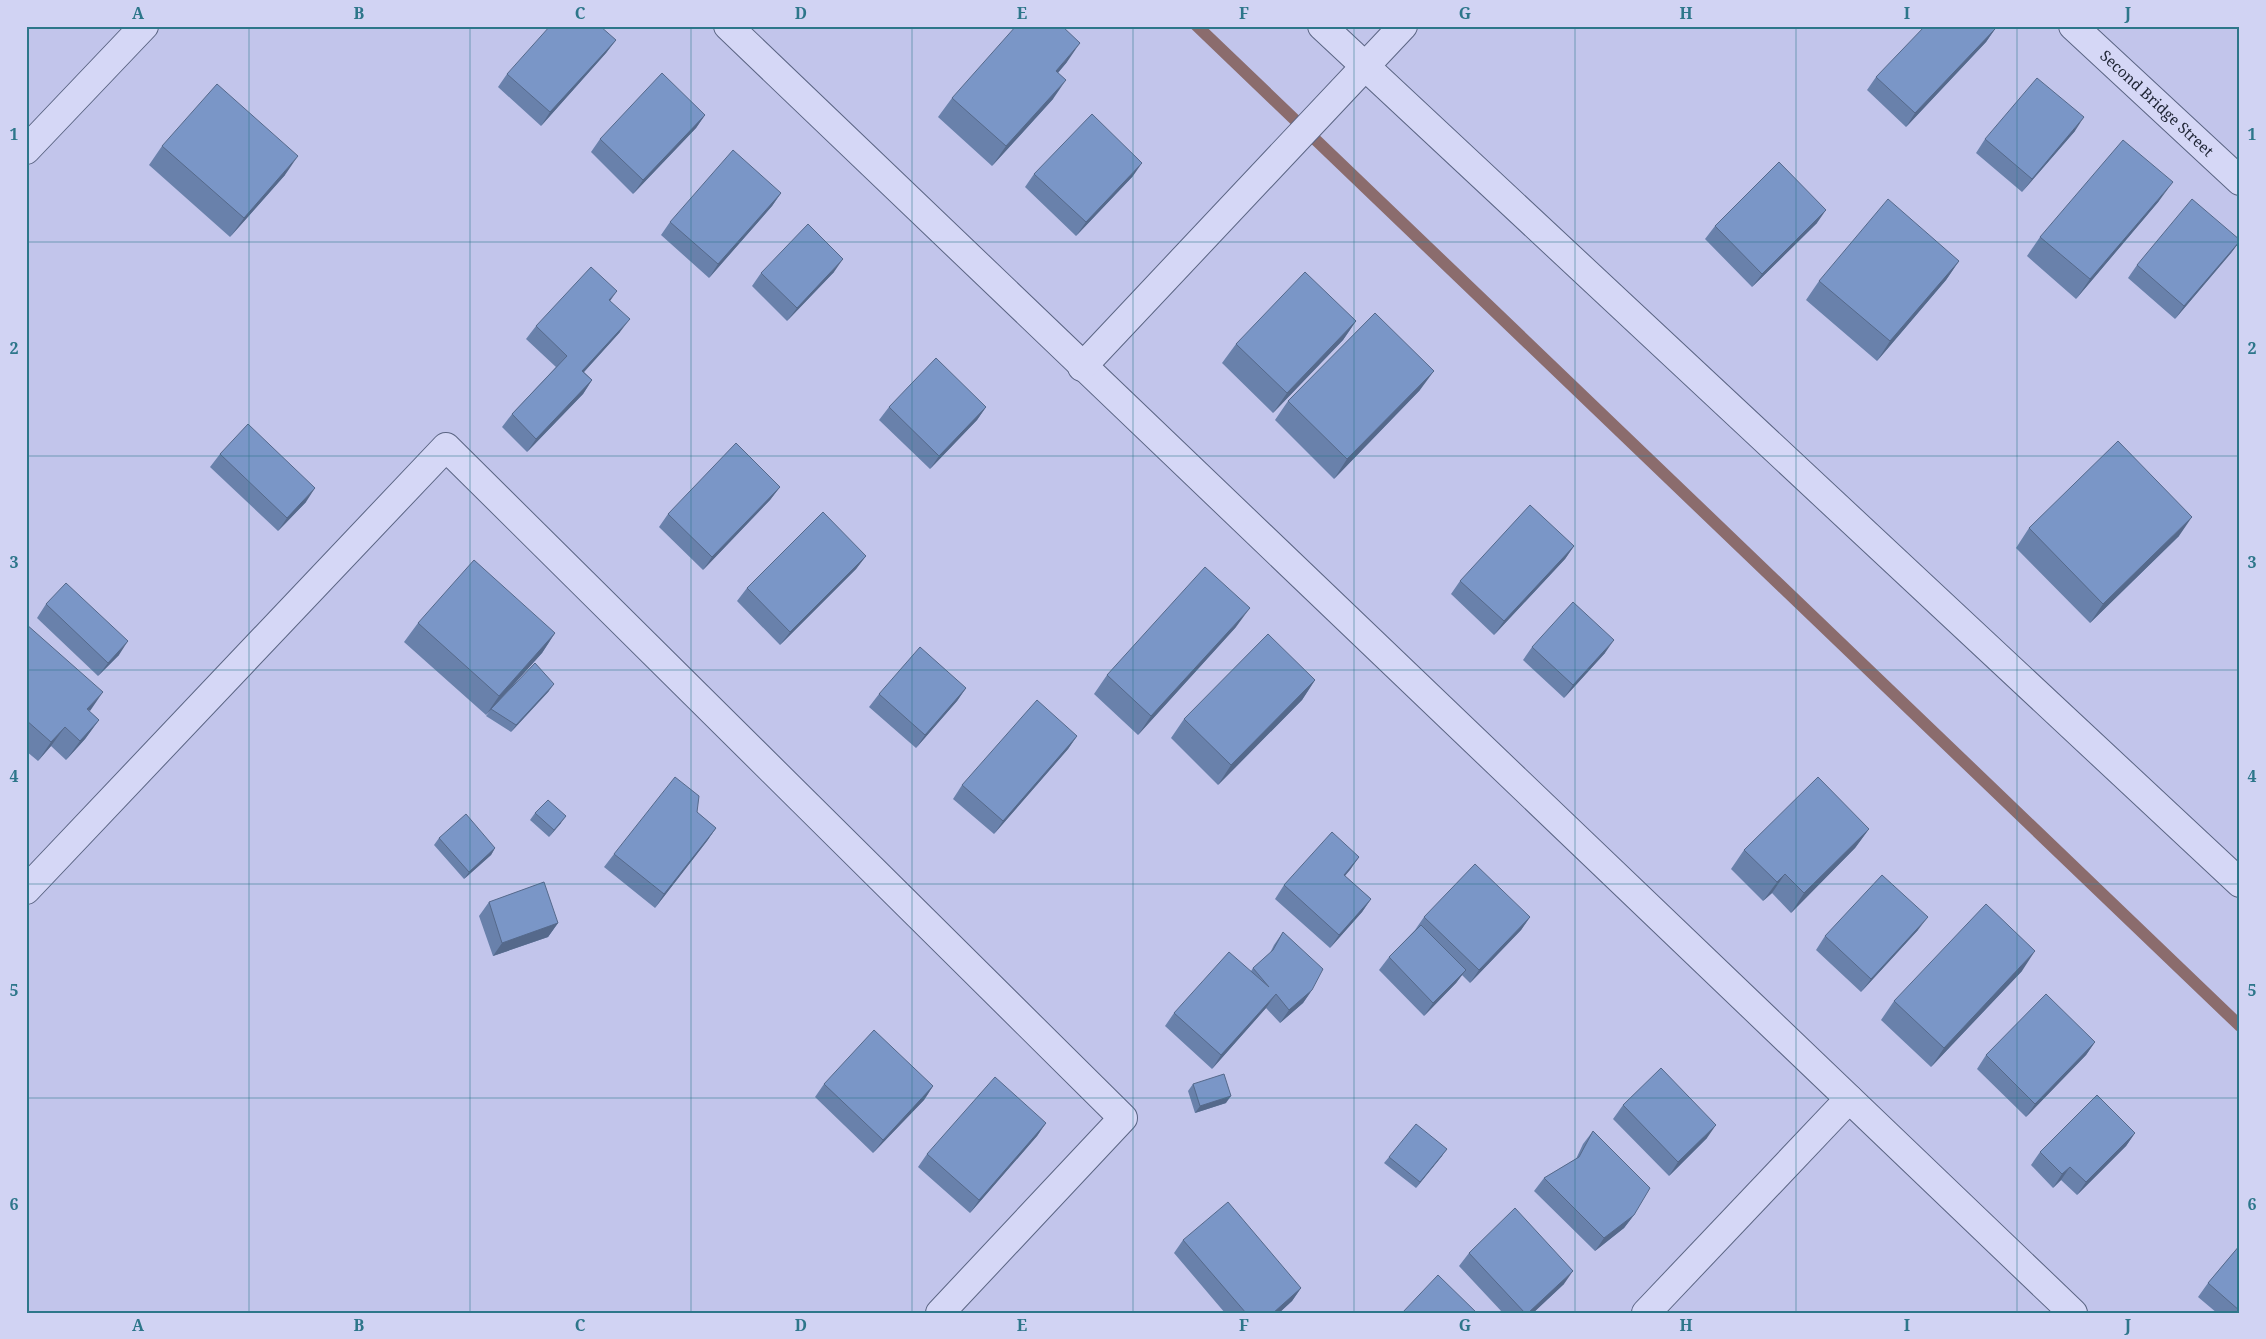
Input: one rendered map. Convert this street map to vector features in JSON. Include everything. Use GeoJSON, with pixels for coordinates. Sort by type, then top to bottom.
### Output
{"type":"FeatureCollection","features":[{"type":"Feature","properties":{"kind":"street"},"geometry":{"type":"LineString","coordinates":[[26,150],[144,26]]}},
{"type":"Feature","properties":{"kind":"street"},"geometry":{"type":"LineString","coordinates":[[728,26],[1082,367],[2073,1313]]}},
{"type":"Feature","properties":{"kind":"street"},"geometry":{"type":"LineString","coordinates":[[1322,26],[2240,883]]}},
{"type":"Feature","properties":{"kind":"street"},"geometry":{"type":"LineString","coordinates":[[1082,367],[1403,26]]}},
{"type":"Feature","properties":{"kind":"street","name":"Second Bridge Street"},"geometry":{"type":"LineString","coordinates":[[2073,26],[2240,181]]}},
{"type":"Feature","properties":{"kind":"street"},"geometry":{"type":"LineString","coordinates":[[26,890],[446,447],[1123,1118],[940,1313]]}},
{"type":"Feature","properties":{"kind":"street"},"geometry":{"type":"LineString","coordinates":[[1646,1313],[1849,1099]]}},
{"type":"Feature","properties":{"kind":"building"},"geometry":{"type":"Polygon","coordinates":[[[550,26],[600,26],[616,40],[550,112],[507,74],[550,26]]]}},
{"type":"Feature","properties":{"kind":"building"},"geometry":{"type":"Polygon","coordinates":[[[1016,26],[1062,26],[1080,43],[1056,71],[1066,80],[1006,146],[952,98],[1016,26]]]}},
{"type":"Feature","properties":{"kind":"building"},"geometry":{"type":"Polygon","coordinates":[[[1925,26],[1992,26],[1995,29],[1915,113],[1876,77],[1925,26]]]}},
{"type":"Feature","properties":{"kind":"building"},"geometry":{"type":"Polygon","coordinates":[[[662,73],[705,115],[643,180],[600,139],[662,73]]]}},
{"type":"Feature","properties":{"kind":"building"},"geometry":{"type":"Polygon","coordinates":[[[2037,78],[2084,117],[2032,179],[1985,139],[2037,78]]]}},
{"type":"Feature","properties":{"kind":"building"},"geometry":{"type":"Polygon","coordinates":[[[217,84],[298,156],[244,218],[162,146],[217,84]]]}},
{"type":"Feature","properties":{"kind":"building"},"geometry":{"type":"Polygon","coordinates":[[[1092,114],[1142,163],[1086,222],[1034,174],[1092,114]]]}},
{"type":"Feature","properties":{"kind":"building"},"geometry":{"type":"Polygon","coordinates":[[[2123,140],[2173,182],[2090,279],[2040,237],[2123,140]]]}},
{"type":"Feature","properties":{"kind":"building"},"geometry":{"type":"Polygon","coordinates":[[[733,150],[781,193],[718,264],[670,222],[733,150]]]}},
{"type":"Feature","properties":{"kind":"building"},"geometry":{"type":"Polygon","coordinates":[[[1779,162],[1826,210],[1762,274],[1715,226],[1779,162]]]}},
{"type":"Feature","properties":{"kind":"building"},"geometry":{"type":"Polygon","coordinates":[[[1888,199],[1959,261],[1890,341],[1819,281],[1888,199]]]}},
{"type":"Feature","properties":{"kind":"building"},"geometry":{"type":"Polygon","coordinates":[[[2192,199],[2240,241],[2184,306],[2137,265],[2192,199]]]}},
{"type":"Feature","properties":{"kind":"building"},"geometry":{"type":"Polygon","coordinates":[[[808,224],[843,259],[797,308],[761,273],[808,224]]]}},
{"type":"Feature","properties":{"kind":"building"},"geometry":{"type":"Polygon","coordinates":[[[591,267],[617,291],[609,300],[630,319],[582,371],[592,380],[536,439],[512,414],[567,356],[536,326],[591,267]]]}},
{"type":"Feature","properties":{"kind":"building"},"geometry":{"type":"Polygon","coordinates":[[[1305,272],[1356,321],[1287,393],[1236,344],[1305,272]]]}},
{"type":"Feature","properties":{"kind":"building"},"geometry":{"type":"Polygon","coordinates":[[[1375,313],[1434,371],[1347,459],[1288,401],[1375,313]]]}},
{"type":"Feature","properties":{"kind":"building"},"geometry":{"type":"Polygon","coordinates":[[[936,358],[986,407],[939,456],[889,407],[936,358]]]}},
{"type":"Feature","properties":{"kind":"building"},"geometry":{"type":"Polygon","coordinates":[[[248,424],[315,488],[287,518],[220,454],[248,424]]]}},
{"type":"Feature","properties":{"kind":"building"},"geometry":{"type":"Polygon","coordinates":[[[2118,441],[2192,517],[2103,604],[2029,528],[2118,441]]]}},
{"type":"Feature","properties":{"kind":"building"},"geometry":{"type":"Polygon","coordinates":[[[736,443],[780,487],[712,557],[668,514],[736,443]]]}},
{"type":"Feature","properties":{"kind":"building"},"geometry":{"type":"Polygon","coordinates":[[[1530,505],[1574,546],[1504,621],[1460,581],[1530,505]]]}},
{"type":"Feature","properties":{"kind":"building"},"geometry":{"type":"Polygon","coordinates":[[[823,512],[866,556],[790,632],[747,588],[823,512]]]}},
{"type":"Feature","properties":{"kind":"building"},"geometry":{"type":"Polygon","coordinates":[[[474,560],[555,633],[499,696],[418,623],[474,560]]]}},
{"type":"Feature","properties":{"kind":"building"},"geometry":{"type":"Polygon","coordinates":[[[1205,567],[1250,608],[1151,716],[1107,675],[1205,567]]]}},
{"type":"Feature","properties":{"kind":"building"},"geometry":{"type":"Polygon","coordinates":[[[66,583],[128,641],[108,663],[46,604],[66,583]]]}},
{"type":"Feature","properties":{"kind":"building"},"geometry":{"type":"Polygon","coordinates":[[[1573,602],[1614,640],[1573,685],[1532,647],[1573,602]]]}},
{"type":"Feature","properties":{"kind":"building"},"geometry":{"type":"Polygon","coordinates":[[[26,624],[103,692],[87,709],[99,720],[80,741],[65,727],[51,742],[26,720],[26,624]]]}},
{"type":"Feature","properties":{"kind":"building"},"geometry":{"type":"Polygon","coordinates":[[[1268,634],[1315,680],[1231,765],[1184,719],[1268,634]]]}},
{"type":"Feature","properties":{"kind":"building"},"geometry":{"type":"Polygon","coordinates":[[[920,647],[966,688],[925,735],[879,694],[920,647]]]}},
{"type":"Feature","properties":{"kind":"building"},"geometry":{"type":"Polygon","coordinates":[[[535,663],[554,684],[516,725],[491,709],[535,663]]]}},
{"type":"Feature","properties":{"kind":"building"},"geometry":{"type":"Polygon","coordinates":[[[1037,700],[1077,736],[1003,821],[962,785],[1037,700]]]}},
{"type":"Feature","properties":{"kind":"building"},"geometry":{"type":"Polygon","coordinates":[[[675,777],[699,796],[697,812],[716,828],[664,894],[614,854],[675,777]]]}},
{"type":"Feature","properties":{"kind":"building"},"geometry":{"type":"Polygon","coordinates":[[[1818,777],[1869,829],[1804,893],[1785,874],[1777,882],[1744,850],[1818,777]]]}},
{"type":"Feature","properties":{"kind":"building"},"geometry":{"type":"Polygon","coordinates":[[[548,800],[566,816],[554,830],[535,813],[548,800]]]}},
{"type":"Feature","properties":{"kind":"building"},"geometry":{"type":"Polygon","coordinates":[[[466,814],[495,848],[469,872],[439,838],[466,814]]]}},
{"type":"Feature","properties":{"kind":"building"},"geometry":{"type":"Polygon","coordinates":[[[1332,832],[1359,857],[1344,875],[1371,899],[1339,935],[1284,885],[1332,832]]]}},
{"type":"Feature","properties":{"kind":"building"},"geometry":{"type":"Polygon","coordinates":[[[1475,864],[1530,917],[1479,970],[1424,917],[1475,864]]]}},
{"type":"Feature","properties":{"kind":"building"},"geometry":{"type":"Polygon","coordinates":[[[1882,875],[1928,917],[1871,979],[1825,936],[1882,875]]]}},
{"type":"Feature","properties":{"kind":"building"},"geometry":{"type":"Polygon","coordinates":[[[544,882],[558,923],[502,943],[489,902],[544,882]]]}},
{"type":"Feature","properties":{"kind":"building"},"geometry":{"type":"Polygon","coordinates":[[[1986,904],[2035,951],[1944,1048],[1894,1001],[1986,904]]]}},
{"type":"Feature","properties":{"kind":"building"},"geometry":{"type":"Polygon","coordinates":[[[1421,925],[1466,970],[1433,1003],[1389,957],[1421,925]]]}},
{"type":"Feature","properties":{"kind":"building"},"geometry":{"type":"Polygon","coordinates":[[[1283,932],[1323,969],[1312,990],[1289,1010],[1276,994],[1221,1055],[1174,1013],[1229,952],[1269,987],[1253,968],[1273,950],[1283,932]]]}},
{"type":"Feature","properties":{"kind":"building"},"geometry":{"type":"Polygon","coordinates":[[[2046,994],[2095,1042],[2035,1104],[1986,1055],[2046,994]]]}},
{"type":"Feature","properties":{"kind":"building"},"geometry":{"type":"Polygon","coordinates":[[[874,1030],[933,1086],[883,1140],[824,1084],[874,1030]]]}},
{"type":"Feature","properties":{"kind":"building"},"geometry":{"type":"Polygon","coordinates":[[[1661,1068],[1716,1125],[1678,1162],[1623,1105],[1661,1068]]]}},
{"type":"Feature","properties":{"kind":"building"},"geometry":{"type":"Polygon","coordinates":[[[1224,1074],[1231,1096],[1200,1106],[1193,1084],[1224,1074]]]}},
{"type":"Feature","properties":{"kind":"building"},"geometry":{"type":"Polygon","coordinates":[[[995,1077],[1046,1123],[979,1200],[927,1154],[995,1077]]]}},
{"type":"Feature","properties":{"kind":"building"},"geometry":{"type":"Polygon","coordinates":[[[2097,1095],[2135,1133],[2086,1182],[2070,1167],[2062,1174],[2040,1152],[2097,1095]]]}},
{"type":"Feature","properties":{"kind":"building"},"geometry":{"type":"Polygon","coordinates":[[[1416,1124],[1447,1149],[1420,1182],[1389,1157],[1416,1124]]]}},
{"type":"Feature","properties":{"kind":"building"},"geometry":{"type":"Polygon","coordinates":[[[1593,1131],[1650,1188],[1634,1215],[1604,1238],[1544,1178],[1579,1157],[1593,1131]]]}},
{"type":"Feature","properties":{"kind":"building"},"geometry":{"type":"Polygon","coordinates":[[[1228,1202],[1301,1288],[1273,1313],[1246,1313],[1183,1240],[1228,1202]]]}},
{"type":"Feature","properties":{"kind":"building"},"geometry":{"type":"Polygon","coordinates":[[[1515,1208],[1573,1271],[1528,1313],[1525,1313],[1469,1253],[1515,1208]]]}},
{"type":"Feature","properties":{"kind":"building"},"geometry":{"type":"Polygon","coordinates":[[[2240,1245],[2240,1311],[2208,1283],[2240,1245]]]}},
{"type":"Feature","properties":{"kind":"building"},"geometry":{"type":"Polygon","coordinates":[[[1438,1275],[1477,1313],[1402,1313],[1438,1275]]]}},
{"type":"Feature","properties":{"kind":"waterway"},"geometry":{"type":"LineString","coordinates":[[1197,26],[2240,1026]]}}]}
